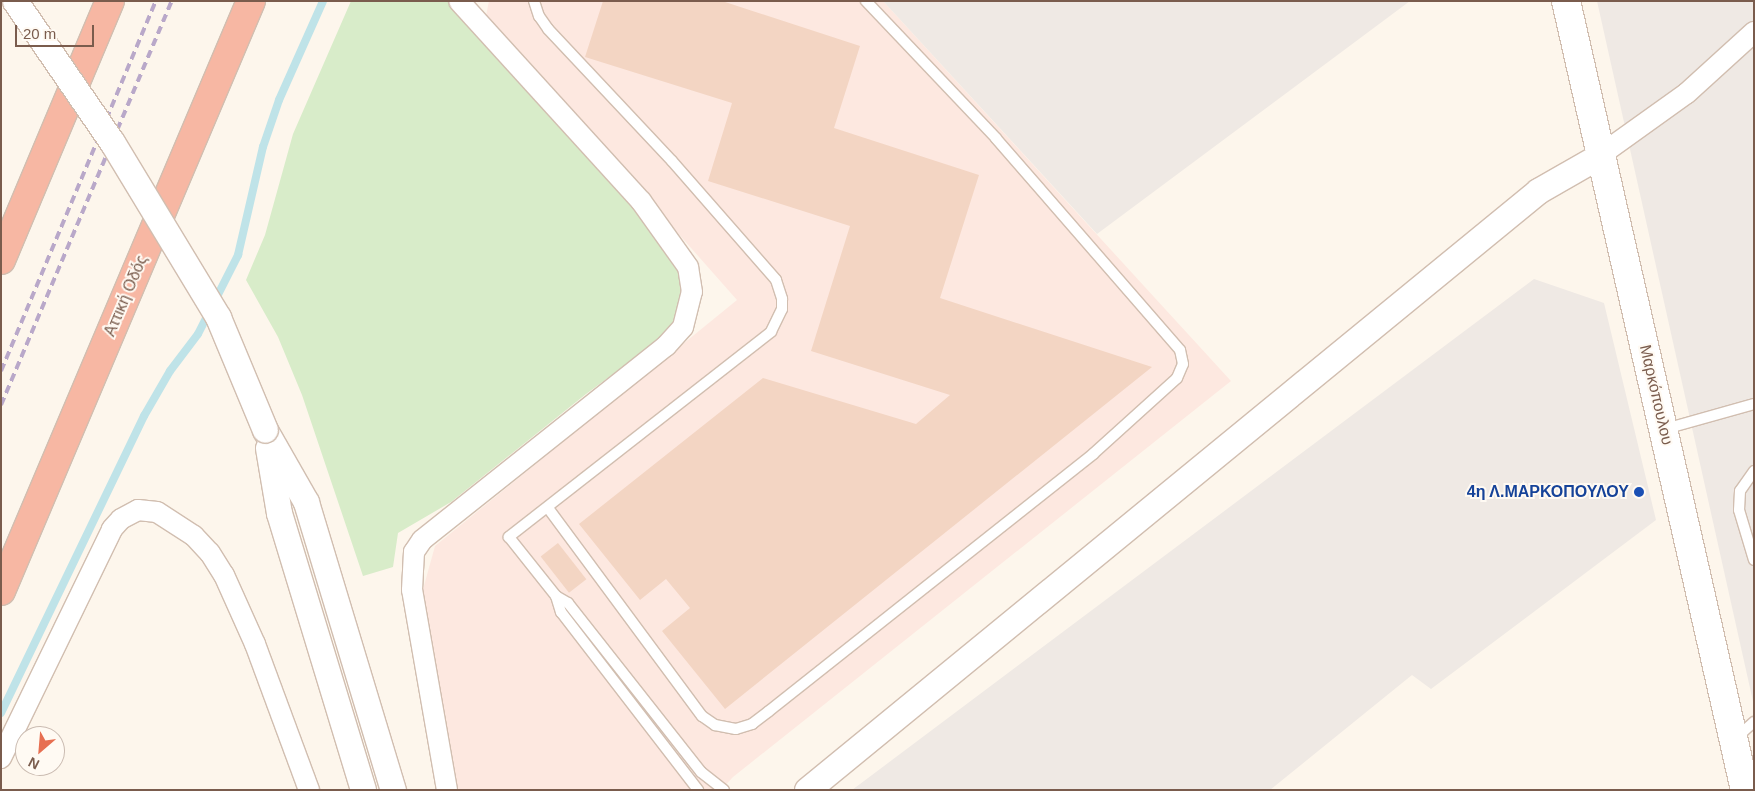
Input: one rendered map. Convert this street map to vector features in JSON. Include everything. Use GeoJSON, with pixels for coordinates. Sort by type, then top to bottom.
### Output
{"type":"FeatureCollection","features":[{"type":"Feature","properties":{"kind":"highway"},"geometry":{"type":"LineString","coordinates":[[1,260],[110,1]]}},
{"type":"Feature","properties":{"kind":"highway","name":"Αττική Οδός"},"geometry":{"type":"LineString","coordinates":[[1,591],[251,1]]}},
{"type":"Feature","properties":{"kind":"main road","name":"Μαρκόπουλου"},"geometry":{"type":"LineString","coordinates":[[1566,1],[1745,790]]}},
{"type":"Feature","properties":{"kind":"street"},"geometry":{"type":"LineString","coordinates":[[15,1],[112,142],[218,317],[265,430],[306,502],[393,790]]}},
{"type":"Feature","properties":{"kind":"street"},"geometry":{"type":"LineString","coordinates":[[447,790],[412,590],[411,566],[414,552],[422,540],[666,346],[683,327],[692,292],[688,267],[641,201],[459,1]]}},
{"type":"Feature","properties":{"kind":"street"},"geometry":{"type":"LineString","coordinates":[[807,790],[1538,191],[1600,156],[1687,93],[1754,32]]}},
{"type":"Feature","properties":{"kind":"street"},"geometry":{"type":"LineString","coordinates":[[265,430],[279,513],[363,790]]}},
{"type":"Feature","properties":{"kind":"street"},"geometry":{"type":"LineString","coordinates":[[1,758],[112,529],[121,518],[138,510],[157,512],[194,536],[210,553],[224,575],[255,644],[309,790]]}},
{"type":"Feature","properties":{"kind":"lane"},"geometry":{"type":"LineString","coordinates":[[534,1],[539,16],[548,29],[672,161],[776,280],[782,309],[771,332],[509,537],[556,596],[561,612],[698,790]]}},
{"type":"Feature","properties":{"kind":"lane"},"geometry":{"type":"LineString","coordinates":[[548,508],[702,716],[715,725],[736,728],[752,724],[769,711],[1093,454],[1176,378],[1183,364],[1180,350],[996,138],[866,1]]}},
{"type":"Feature","properties":{"kind":"lane"},"geometry":{"type":"LineString","coordinates":[[1664,429],[1754,404]]}},
{"type":"Feature","properties":{"kind":"lane"},"geometry":{"type":"LineString","coordinates":[[1754,471],[1740,491],[1740,510],[1754,560]]}},
{"type":"Feature","properties":{"kind":"lane"},"geometry":{"type":"LineString","coordinates":[[556,596],[568,603],[701,772],[724,790]]}},
{"type":"Feature","properties":{"kind":"lane"},"geometry":{"type":"LineString","coordinates":[[1733,741],[1754,722]]}},
{"type":"Feature","properties":{"kind":"shaded area"},"geometry":{"type":"Polygon","coordinates":[[[489,1],[883,1],[1231,381],[733,777],[721,790],[458,790],[422,593],[435,546],[737,300],[486,16],[489,1]]]}},
{"type":"Feature","properties":{"kind":"shaded area"},"geometry":{"type":"Polygon","coordinates":[[[883,1],[1410,1],[1097,234],[883,1]]]}},
{"type":"Feature","properties":{"kind":"shaded area"},"geometry":{"type":"Polygon","coordinates":[[[1597,1],[1754,1],[1754,706],[1597,1]]]}},
{"type":"Feature","properties":{"kind":"shaded area"},"geometry":{"type":"Polygon","coordinates":[[[1534,279],[1604,303],[1656,520],[1431,689],[1412,675],[1270,790],[852,790],[1534,279]]]}},
{"type":"Feature","properties":{"kind":"green space"},"geometry":{"type":"Polygon","coordinates":[[[351,1],[447,1],[625,196],[679,262],[684,282],[682,309],[666,335],[586,394],[451,502],[398,533],[393,567],[363,576],[302,395],[278,337],[246,280],[265,235],[293,134],[351,1]]]}},
{"type":"Feature","properties":{"kind":"building"},"geometry":{"type":"Polygon","coordinates":[[[603,1],[722,1],[860,46],[834,128],[979,175],[940,298],[1152,367],[725,709],[662,631],[690,608],[666,579],[640,600],[579,524],[763,378],[916,424],[950,395],[811,351],[850,226],[708,181],[732,103],[585,57],[603,1]]]}},
{"type":"Feature","properties":{"kind":"building"},"geometry":{"type":"Polygon","coordinates":[[[558,543],[586,579],[569,593],[541,557],[558,543]]]}},
{"type":"Feature","properties":{"kind":"waterway"},"geometry":{"type":"LineString","coordinates":[[1,713],[144,416],[170,371],[198,334],[238,255],[263,147],[279,100],[323,1]]}},
{"type":"Feature","properties":{"kind":"railway"},"geometry":{"type":"LineString","coordinates":[[1,371],[156,1]]}},
{"type":"Feature","properties":{"kind":"railway"},"geometry":{"type":"LineString","coordinates":[[1,405],[172,1]]}},
{"type":"Feature","properties":{"kind":"place","name":"4η Λ.ΜΑΡΚΟΠΟΥΛΟΥ"},"geometry":{"type":"Point","coordinates":[1639,492]}}]}
